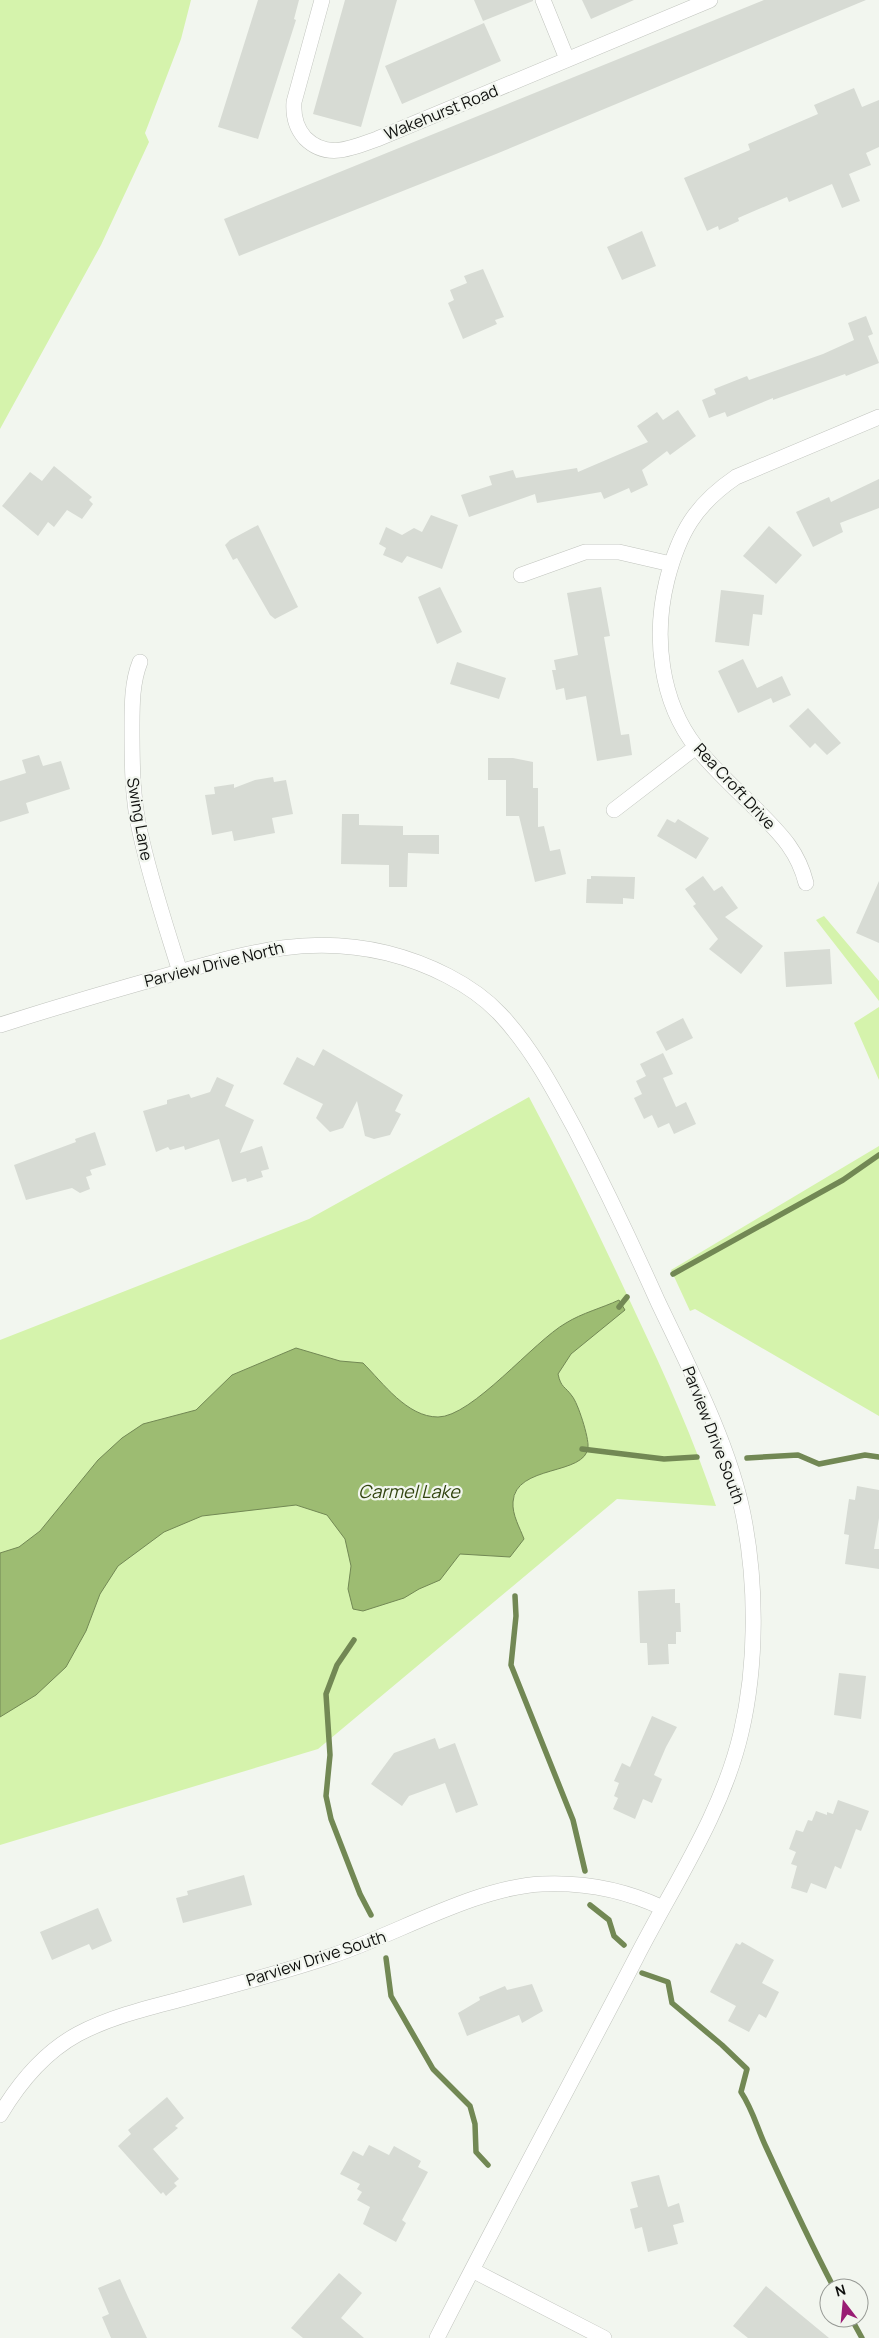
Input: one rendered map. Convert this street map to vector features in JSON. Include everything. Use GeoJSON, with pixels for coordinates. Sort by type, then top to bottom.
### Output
{"type":"FeatureCollection","features":[{"type":"Feature","properties":{"kind":"street","name":"Wakehurst Road"},"geometry":{"type":"LineString","coordinates":[[322,0],[294,102],[294,114],[302,134],[316,147],[326,151],[350,148],[377,139],[710,0]]}},
{"type":"Feature","properties":{"kind":"street"},"geometry":{"type":"LineString","coordinates":[[543,0],[567,59]]}},
{"type":"Feature","properties":{"kind":"street","name":"Rea Croft Drive"},"geometry":{"type":"LineString","coordinates":[[806,883],[802,867],[790,844],[696,747],[683,727],[670,698],[662,667],[660,624],[665,588],[671,564],[690,520],[715,491],[736,477],[879,417]]}},
{"type":"Feature","properties":{"kind":"street"},"geometry":{"type":"LineString","coordinates":[[521,575],[585,552],[619,552],[671,564]]}},
{"type":"Feature","properties":{"kind":"street","name":"Swing Lane"},"geometry":{"type":"LineString","coordinates":[[140,662],[135,674],[132,720],[132,769],[136,809],[152,879],[180,972]]}},
{"type":"Feature","properties":{"kind":"street"},"geometry":{"type":"LineString","coordinates":[[614,810],[696,747]]}},
{"type":"Feature","properties":{"kind":"street","name":"Parview Drive North"},"geometry":{"type":"LineString","coordinates":[[0,1025],[180,972],[279,947],[310,944],[349,946],[386,953],[439,972],[484,999],[498,1011],[519,1036],[540,1068]]}},
{"type":"Feature","properties":{"kind":"street","name":"Parview Drive South"},"geometry":{"type":"LineString","coordinates":[[437,2338],[716,1807],[727,1782],[740,1737],[750,1678],[752,1642],[750,1561],[743,1514],[713,1423],[605,1187],[540,1068]]}},
{"type":"Feature","properties":{"kind":"street","name":"Parview Drive South"},"geometry":{"type":"LineString","coordinates":[[0,2115],[16,2090],[50,2052],[98,2024],[145,2008],[277,1974],[331,1956],[476,1899],[512,1888],[541,1884],[579,1885],[635,1894],[663,1908]]}},
{"type":"Feature","properties":{"kind":"street"},"geometry":{"type":"LineString","coordinates":[[472,2270],[604,2338]]}},
{"type":"Feature","properties":{"kind":"shaded area"},"geometry":{"type":"Polygon","coordinates":[[[0,0],[191,0],[181,39],[145,133],[149,142],[101,245],[0,429],[0,0]]]}},
{"type":"Feature","properties":{"kind":"shaded area"},"geometry":{"type":"Polygon","coordinates":[[[824,916],[879,981],[879,1001],[816,920],[824,916]]]}},
{"type":"Feature","properties":{"kind":"shaded area"},"geometry":{"type":"Polygon","coordinates":[[[879,1007],[879,1080],[854,1023],[879,1007]]]}},
{"type":"Feature","properties":{"kind":"shaded area"},"geometry":{"type":"Polygon","coordinates":[[[529,1097],[584,1204],[658,1361],[689,1433],[716,1506],[617,1499],[318,1749],[0,1845],[0,1340],[309,1219],[529,1097]]]}},
{"type":"Feature","properties":{"kind":"shaded area"},"geometry":{"type":"Polygon","coordinates":[[[879,1146],[879,1416],[695,1309],[690,1311],[671,1270],[879,1146]]]}},
{"type":"Feature","properties":{"kind":"water","name":"Carmel Lake"},"geometry":{"type":"Polygon","coordinates":[[[619,1300],[625,1310],[571,1354],[558,1374],[559,1379],[577,1406],[583,1421],[588,1447],[584,1456],[576,1462],[525,1481],[517,1490],[513,1502],[514,1512],[524,1539],[510,1557],[460,1554],[440,1580],[404,1598],[363,1611],[353,1609],[348,1589],[351,1566],[345,1539],[327,1515],[296,1505],[202,1516],[164,1532],[118,1566],[100,1594],[86,1631],[66,1667],[36,1695],[0,1717],[0,1553],[19,1547],[40,1531],[98,1460],[122,1438],[143,1424],[196,1410],[232,1375],[296,1348],[340,1361],[363,1363],[396,1398],[416,1411],[427,1416],[438,1417],[452,1414],[485,1392],[537,1345],[566,1323],[619,1300]]]}},
{"type":"Feature","properties":{"kind":"building"},"geometry":{"type":"Polygon","coordinates":[[[258,0],[299,0],[294,19],[296,20],[258,139],[218,127],[258,0]]]}},
{"type":"Feature","properties":{"kind":"building"},"geometry":{"type":"Polygon","coordinates":[[[345,0],[397,0],[361,127],[313,114],[345,0]]]}},
{"type":"Feature","properties":{"kind":"building"},"geometry":{"type":"Polygon","coordinates":[[[474,0],[533,0],[533,1],[483,21],[474,0]]]}},
{"type":"Feature","properties":{"kind":"building"},"geometry":{"type":"Polygon","coordinates":[[[582,0],[634,0],[591,19],[582,0]]]}},
{"type":"Feature","properties":{"kind":"building"},"geometry":{"type":"Polygon","coordinates":[[[764,0],[866,0],[496,154],[239,256],[224,219],[764,0]]]}},
{"type":"Feature","properties":{"kind":"building"},"geometry":{"type":"Polygon","coordinates":[[[484,23],[501,61],[402,104],[385,66],[484,23]]]}},
{"type":"Feature","properties":{"kind":"building"},"geometry":{"type":"Polygon","coordinates":[[[854,88],[862,107],[879,100],[879,147],[866,153],[871,165],[849,174],[860,201],[842,208],[832,184],[789,202],[787,197],[738,218],[739,221],[719,230],[718,226],[707,231],[684,178],[750,150],[748,144],[818,114],[814,105],[854,88]]]}},
{"type":"Feature","properties":{"kind":"building"},"geometry":{"type":"Polygon","coordinates":[[[642,231],[656,266],[622,280],[607,247],[642,231]]]}},
{"type":"Feature","properties":{"kind":"building"},"geometry":{"type":"Polygon","coordinates":[[[483,269],[504,317],[495,320],[497,324],[463,339],[448,303],[454,300],[450,290],[467,283],[464,276],[483,269]]]}},
{"type":"Feature","properties":{"kind":"building"},"geometry":{"type":"Polygon","coordinates":[[[866,316],[873,334],[868,336],[879,363],[773,400],[773,398],[727,417],[725,412],[709,418],[702,400],[716,394],[714,389],[747,376],[749,380],[823,354],[854,340],[848,323],[866,316]]]}},
{"type":"Feature","properties":{"kind":"building"},"geometry":{"type":"Polygon","coordinates":[[[678,410],[696,436],[670,455],[667,451],[642,470],[648,485],[631,493],[629,488],[604,499],[601,492],[537,503],[535,494],[469,517],[461,495],[492,485],[489,476],[513,470],[516,478],[577,468],[578,472],[648,442],[637,426],[657,412],[663,420],[678,410]]]}},
{"type":"Feature","properties":{"kind":"building"},"geometry":{"type":"Polygon","coordinates":[[[54,466],[92,497],[89,500],[93,504],[82,519],[67,510],[54,527],[48,522],[38,536],[2,506],[30,472],[42,481],[54,466]]]}},
{"type":"Feature","properties":{"kind":"building"},"geometry":{"type":"Polygon","coordinates":[[[879,479],[879,508],[840,523],[843,532],[813,547],[796,512],[829,497],[831,502],[879,479]]]}},
{"type":"Feature","properties":{"kind":"building"},"geometry":{"type":"Polygon","coordinates":[[[431,515],[458,525],[442,569],[407,556],[402,563],[383,555],[386,548],[379,544],[386,527],[402,535],[414,528],[422,532],[431,515]]]}},
{"type":"Feature","properties":{"kind":"building"},"geometry":{"type":"Polygon","coordinates":[[[258,525],[298,607],[275,619],[270,615],[237,558],[233,560],[225,545],[230,540],[258,525]]]}},
{"type":"Feature","properties":{"kind":"building"},"geometry":{"type":"Polygon","coordinates":[[[769,526],[802,555],[776,584],[743,556],[769,526]]]}},
{"type":"Feature","properties":{"kind":"building"},"geometry":{"type":"Polygon","coordinates":[[[440,587],[462,632],[437,644],[418,597],[440,587]]]}},
{"type":"Feature","properties":{"kind":"building"},"geometry":{"type":"Polygon","coordinates":[[[601,587],[610,636],[604,637],[621,735],[629,734],[632,755],[597,761],[586,696],[566,700],[564,688],[556,690],[552,670],[556,670],[554,660],[578,655],[567,593],[601,587]]]}},
{"type":"Feature","properties":{"kind":"building"},"geometry":{"type":"Polygon","coordinates":[[[721,590],[764,595],[762,615],[753,614],[749,646],[715,642],[721,590]]]}},
{"type":"Feature","properties":{"kind":"building"},"geometry":{"type":"Polygon","coordinates":[[[743,659],[757,688],[782,676],[791,695],[773,703],[771,698],[738,713],[718,671],[743,659]]]}},
{"type":"Feature","properties":{"kind":"building"},"geometry":{"type":"Polygon","coordinates":[[[457,662],[506,678],[499,699],[450,684],[457,662]]]}},
{"type":"Feature","properties":{"kind":"building"},"geometry":{"type":"Polygon","coordinates":[[[808,708],[841,743],[827,755],[815,743],[810,748],[789,726],[808,708]]]}},
{"type":"Feature","properties":{"kind":"building"},"geometry":{"type":"Polygon","coordinates":[[[39,755],[43,766],[61,761],[70,789],[26,803],[29,813],[0,822],[0,781],[26,773],[22,760],[39,755]]]}},
{"type":"Feature","properties":{"kind":"building"},"geometry":{"type":"Polygon","coordinates":[[[488,758],[513,758],[533,762],[533,788],[538,788],[538,827],[544,826],[550,851],[560,849],[566,874],[535,882],[519,816],[506,816],[506,780],[488,780],[488,758]]]}},
{"type":"Feature","properties":{"kind":"building"},"geometry":{"type":"Polygon","coordinates":[[[273,777],[274,782],[286,780],[293,814],[272,818],[275,833],[234,841],[232,831],[212,835],[205,795],[215,794],[214,787],[234,784],[234,788],[255,780],[273,777]]]}},
{"type":"Feature","properties":{"kind":"building"},"geometry":{"type":"Polygon","coordinates":[[[342,814],[359,814],[359,825],[403,826],[403,835],[439,835],[439,854],[408,853],[407,887],[389,887],[389,865],[341,864],[342,814]]]}},
{"type":"Feature","properties":{"kind":"building"},"geometry":{"type":"Polygon","coordinates":[[[667,819],[675,823],[678,819],[709,838],[696,859],[657,836],[667,819]]]}},
{"type":"Feature","properties":{"kind":"building"},"geometry":{"type":"Polygon","coordinates":[[[591,876],[635,877],[634,899],[623,898],[623,904],[586,903],[587,879],[591,879],[591,876]]]}},
{"type":"Feature","properties":{"kind":"building"},"geometry":{"type":"Polygon","coordinates":[[[703,876],[714,891],[722,886],[738,908],[725,917],[763,946],[741,974],[709,949],[718,939],[693,906],[696,904],[685,889],[703,876]]]}},
{"type":"Feature","properties":{"kind":"building"},"geometry":{"type":"Polygon","coordinates":[[[879,881],[879,943],[856,933],[879,881]]]}},
{"type":"Feature","properties":{"kind":"building"},"geometry":{"type":"Polygon","coordinates":[[[830,949],[832,984],[786,987],[784,952],[830,949]]]}},
{"type":"Feature","properties":{"kind":"building"},"geometry":{"type":"Polygon","coordinates":[[[683,1018],[693,1038],[666,1051],[656,1032],[683,1018]]]}},
{"type":"Feature","properties":{"kind":"building"},"geometry":{"type":"Polygon","coordinates":[[[323,1049],[403,1095],[395,1111],[401,1114],[390,1135],[374,1139],[365,1136],[357,1101],[343,1128],[330,1132],[316,1118],[323,1104],[283,1084],[297,1057],[314,1066],[323,1049]]]}},
{"type":"Feature","properties":{"kind":"building"},"geometry":{"type":"Polygon","coordinates":[[[663,1053],[673,1074],[663,1078],[676,1107],[686,1102],[696,1124],[674,1134],[669,1123],[658,1128],[652,1115],[644,1119],[634,1098],[642,1094],[636,1081],[646,1076],[640,1064],[663,1053]]]}},
{"type":"Feature","properties":{"kind":"building"},"geometry":{"type":"Polygon","coordinates":[[[217,1077],[234,1085],[225,1106],[254,1120],[240,1153],[262,1146],[269,1169],[261,1171],[263,1177],[247,1182],[246,1178],[232,1182],[219,1139],[185,1150],[184,1146],[170,1150],[168,1147],[156,1152],[143,1111],[167,1104],[167,1100],[189,1094],[191,1098],[210,1092],[217,1077]]]}},
{"type":"Feature","properties":{"kind":"building"},"geometry":{"type":"Polygon","coordinates":[[[95,1132],[106,1165],[90,1170],[92,1175],[86,1177],[90,1189],[80,1193],[72,1188],[26,1200],[14,1165],[76,1142],[75,1139],[95,1132]]]}},
{"type":"Feature","properties":{"kind":"building"},"geometry":{"type":"Polygon","coordinates":[[[857,1486],[879,1490],[879,1518],[874,1549],[879,1549],[879,1569],[845,1564],[849,1535],[844,1534],[849,1499],[855,1500],[857,1486]]]}},
{"type":"Feature","properties":{"kind":"building"},"geometry":{"type":"Polygon","coordinates":[[[675,1589],[675,1603],[680,1603],[681,1632],[676,1632],[676,1644],[668,1644],[669,1664],[648,1665],[647,1643],[640,1643],[638,1591],[675,1589]]]}},
{"type":"Feature","properties":{"kind":"building"},"geometry":{"type":"Polygon","coordinates":[[[839,1673],[866,1676],[861,1719],[834,1715],[839,1673]]]}},
{"type":"Feature","properties":{"kind":"building"},"geometry":{"type":"Polygon","coordinates":[[[652,1716],[677,1727],[654,1775],[662,1779],[652,1803],[643,1799],[635,1819],[613,1809],[618,1798],[614,1796],[619,1783],[614,1781],[622,1763],[630,1767],[652,1716]]]}},
{"type":"Feature","properties":{"kind":"building"},"geometry":{"type":"Polygon","coordinates":[[[435,1738],[439,1749],[455,1743],[478,1805],[456,1813],[445,1783],[409,1796],[402,1806],[371,1784],[394,1753],[435,1738]]]}},
{"type":"Feature","properties":{"kind":"building"},"geometry":{"type":"Polygon","coordinates":[[[838,1800],[869,1811],[861,1831],[856,1829],[841,1869],[835,1866],[826,1889],[811,1883],[807,1893],[791,1888],[797,1866],[791,1864],[796,1852],[789,1849],[796,1830],[803,1832],[808,1820],[812,1821],[816,1811],[827,1815],[827,1812],[833,1814],[838,1800]]]}},
{"type":"Feature","properties":{"kind":"building"},"geometry":{"type":"Polygon","coordinates":[[[244,1875],[252,1905],[183,1923],[176,1898],[188,1895],[187,1891],[244,1875]]]}},
{"type":"Feature","properties":{"kind":"building"},"geometry":{"type":"Polygon","coordinates":[[[98,1908],[112,1941],[92,1950],[89,1944],[52,1960],[40,1932],[98,1908]]]}},
{"type":"Feature","properties":{"kind":"building"},"geometry":{"type":"Polygon","coordinates":[[[742,1942],[774,1960],[762,1983],[779,1992],[766,2018],[759,2014],[749,2032],[728,2021],[736,2006],[710,1992],[736,1943],[740,1945],[742,1942]]]}},
{"type":"Feature","properties":{"kind":"building"},"geometry":{"type":"Polygon","coordinates":[[[532,1984],[543,2011],[522,2023],[519,2015],[467,2036],[458,2013],[480,2000],[479,1997],[505,1986],[507,1990],[532,1984]]]}},
{"type":"Feature","properties":{"kind":"building"},"geometry":{"type":"Polygon","coordinates":[[[167,2097],[184,2118],[175,2126],[178,2128],[153,2149],[179,2179],[174,2183],[177,2186],[166,2196],[163,2192],[161,2194],[118,2146],[131,2134],[128,2130],[167,2097]]]}},
{"type":"Feature","properties":{"kind":"building"},"geometry":{"type":"Polygon","coordinates":[[[369,2145],[389,2155],[394,2146],[421,2161],[418,2167],[428,2172],[402,2220],[406,2223],[396,2242],[363,2224],[370,2207],[357,2200],[362,2192],[357,2189],[360,2184],[340,2174],[353,2151],[363,2156],[369,2145]]]}},
{"type":"Feature","properties":{"kind":"building"},"geometry":{"type":"Polygon","coordinates":[[[659,2175],[668,2207],[679,2203],[684,2222],[673,2225],[678,2244],[648,2252],[642,2227],[635,2229],[630,2209],[638,2207],[631,2182],[659,2175]]]}},
{"type":"Feature","properties":{"kind":"building"},"geometry":{"type":"Polygon","coordinates":[[[339,2273],[362,2293],[341,2318],[364,2338],[303,2338],[291,2328],[339,2273]]]}},
{"type":"Feature","properties":{"kind":"building"},"geometry":{"type":"Polygon","coordinates":[[[120,2279],[147,2338],[111,2338],[102,2317],[109,2314],[98,2288],[120,2279]]]}},
{"type":"Feature","properties":{"kind":"building"},"geometry":{"type":"Polygon","coordinates":[[[766,2286],[829,2338],[748,2338],[733,2326],[766,2286]]]}},
{"type":"Feature","properties":{"kind":"waterway"},"geometry":{"type":"LineString","coordinates":[[673,1274],[843,1180],[879,1155]]}},
{"type":"Feature","properties":{"kind":"waterway"},"geometry":{"type":"LineString","coordinates":[[619,1307],[627,1297]]}},
{"type":"Feature","properties":{"kind":"waterway"},"geometry":{"type":"LineString","coordinates":[[582,1449],[664,1459],[697,1457]]}},
{"type":"Feature","properties":{"kind":"waterway"},"geometry":{"type":"LineString","coordinates":[[747,1458],[798,1455],[819,1464],[865,1455],[879,1457]]}},
{"type":"Feature","properties":{"kind":"waterway"},"geometry":{"type":"LineString","coordinates":[[515,1596],[516,1616],[511,1665],[573,1820],[585,1871]]}},
{"type":"Feature","properties":{"kind":"waterway"},"geometry":{"type":"LineString","coordinates":[[354,1640],[337,1665],[326,1694],[330,1755],[326,1796],[331,1819],[360,1894],[371,1915]]}},
{"type":"Feature","properties":{"kind":"waterway"},"geometry":{"type":"LineString","coordinates":[[590,1905],[609,1920],[614,1936],[624,1945]]}},
{"type":"Feature","properties":{"kind":"waterway"},"geometry":{"type":"LineString","coordinates":[[386,1958],[391,1996],[433,2069],[470,2106],[475,2124],[476,2152],[488,2165]]}},
{"type":"Feature","properties":{"kind":"waterway"},"geometry":{"type":"LineString","coordinates":[[642,1973],[668,1982],[672,2003],[722,2045],[747,2069],[741,2092],[829,2278]]}},
{"type":"Feature","properties":{"kind":"waterway"},"geometry":{"type":"LineString","coordinates":[[856,2328],[862,2338]]}}]}
